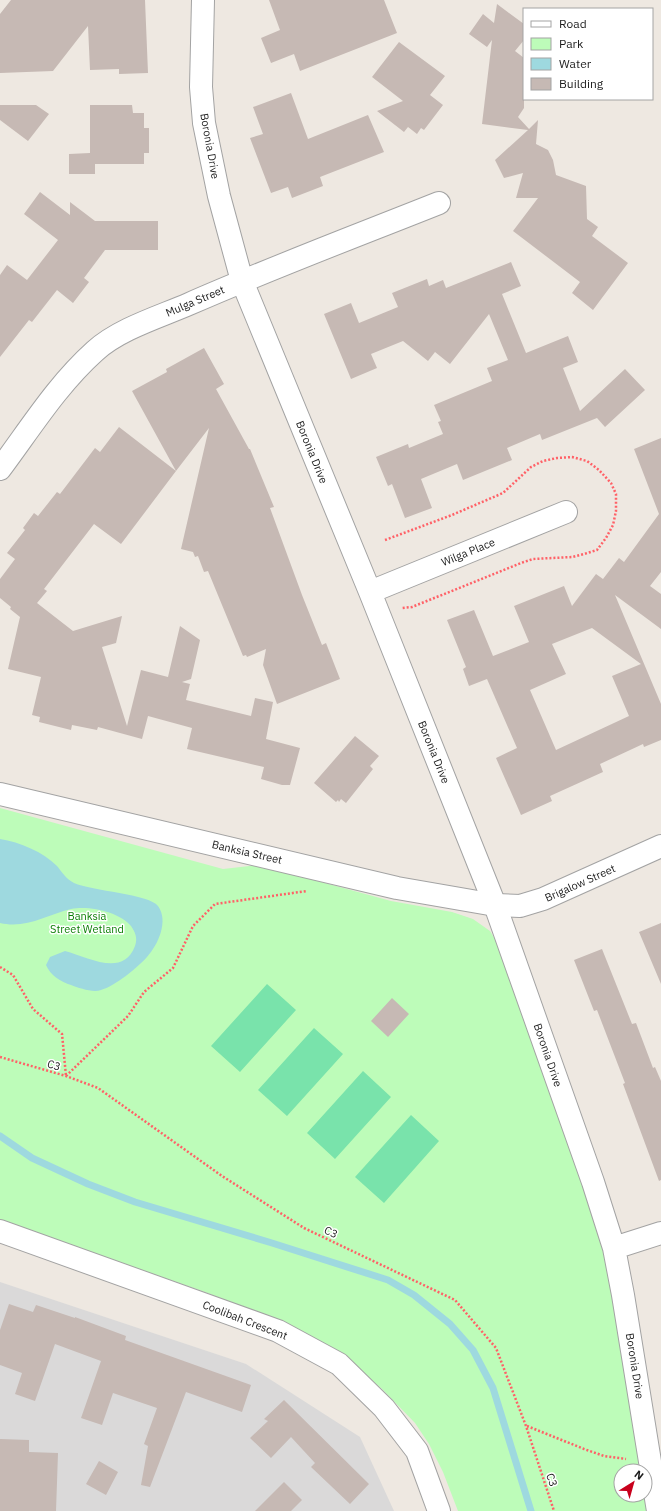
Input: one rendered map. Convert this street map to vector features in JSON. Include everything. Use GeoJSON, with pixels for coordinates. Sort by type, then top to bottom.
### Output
{"type":"FeatureCollection","features":[{"type":"Feature","properties":{"kind":"street","name":"Boronia Drive"},"geometry":{"type":"LineString","coordinates":[[203,0],[201,87],[204,123],[219,196],[242,281],[370,592],[495,905],[547,1048],[569,1119],[593,1182],[614,1248],[658,1511]]}},
{"type":"Feature","properties":{"kind":"street","name":"Mulga Street"},"geometry":{"type":"LineString","coordinates":[[0,469],[65,382],[96,350],[132,328],[242,281],[439,203]]}},
{"type":"Feature","properties":{"kind":"street","name":"Wilga Place"},"geometry":{"type":"LineString","coordinates":[[370,592],[566,512]]}},
{"type":"Feature","properties":{"kind":"street","name":"Banksia Street"},"geometry":{"type":"LineString","coordinates":[[0,794],[397,888],[495,905]]}},
{"type":"Feature","properties":{"kind":"street","name":"Brigalow Street"},"geometry":{"type":"LineString","coordinates":[[495,905],[520,906],[543,900],[661,846]]}},
{"type":"Feature","properties":{"kind":"street","name":"Coolibah Crescent"},"geometry":{"type":"LineString","coordinates":[[0,1231],[278,1331],[340,1364],[384,1408],[417,1451],[439,1511]]}},
{"type":"Feature","properties":{"kind":"street"},"geometry":{"type":"LineString","coordinates":[[614,1248],[661,1233]]}},
{"type":"Feature","properties":{"kind":"path"},"geometry":{"type":"LineString","coordinates":[[66,1076],[128,1016],[144,992],[173,968],[193,926],[215,904],[313,890]]}},
{"type":"Feature","properties":{"kind":"path"},"geometry":{"type":"LineString","coordinates":[[0,967],[13,975],[34,1009],[62,1034],[66,1076]]}},
{"type":"Feature","properties":{"kind":"path","name":"C3"},"geometry":{"type":"LineString","coordinates":[[0,1057],[66,1076],[98,1088],[222,1176],[304,1228],[455,1300],[496,1348],[526,1426],[554,1511]]}},
{"type":"Feature","properties":{"kind":"path"},"geometry":{"type":"LineString","coordinates":[[526,1426],[604,1456],[624,1460],[650,1461]]}},
{"type":"Feature","properties":{"kind":"shaded area"},"geometry":{"type":"Polygon","coordinates":[[[0,1282],[246,1364],[360,1437],[394,1511],[0,1511],[0,1282]]]}},
{"type":"Feature","properties":{"kind":"green space","name":"Banksia Street Wetland"},"geometry":{"type":"Polygon","coordinates":[[[0,808],[223,869],[259,865],[391,901],[452,912],[473,919],[490,931],[504,954],[593,1197],[644,1463],[613,1463],[613,1503],[651,1503],[653,1511],[458,1511],[443,1472],[429,1444],[415,1423],[382,1389],[358,1368],[297,1329],[205,1292],[0,1221],[0,808]]]}},
{"type":"Feature","properties":{"kind":"green space"},"geometry":{"type":"Polygon","coordinates":[[[267,984],[296,1010],[240,1072],[211,1046],[267,984]]]}},
{"type":"Feature","properties":{"kind":"green space"},"geometry":{"type":"Polygon","coordinates":[[[314,1028],[343,1054],[287,1116],[258,1090],[314,1028]]]}},
{"type":"Feature","properties":{"kind":"green space"},"geometry":{"type":"Polygon","coordinates":[[[363,1071],[391,1097],[335,1159],[307,1133],[363,1071]]]}},
{"type":"Feature","properties":{"kind":"green space"},"geometry":{"type":"Polygon","coordinates":[[[411,1115],[439,1141],[384,1203],[355,1177],[411,1115]]]}},
{"type":"Feature","properties":{"kind":"water"},"geometry":{"type":"Polygon","coordinates":[[[0,839],[23,845],[45,856],[74,883],[82,886],[144,898],[153,902],[158,906],[161,912],[162,926],[161,933],[151,952],[126,976],[113,985],[98,991],[82,989],[67,984],[56,978],[46,965],[50,957],[65,951],[104,963],[122,961],[129,956],[135,946],[135,933],[131,926],[120,917],[112,913],[86,908],[71,909],[28,923],[0,923],[0,839]]]}},
{"type":"Feature","properties":{"kind":"building"},"geometry":{"type":"Polygon","coordinates":[[[11,0],[145,0],[148,73],[119,74],[119,69],[90,70],[88,26],[53,71],[0,73],[0,14],[11,0]]]}},
{"type":"Feature","properties":{"kind":"building"},"geometry":{"type":"Polygon","coordinates":[[[269,0],[384,0],[397,33],[300,71],[294,54],[271,63],[261,38],[280,30],[269,0]]]}},
{"type":"Feature","properties":{"kind":"building"},"geometry":{"type":"Polygon","coordinates":[[[497,4],[523,23],[523,41],[515,51],[523,57],[524,108],[518,117],[529,129],[538,120],[536,144],[548,150],[553,160],[556,175],[586,186],[587,219],[598,227],[592,236],[628,263],[593,310],[572,293],[580,282],[513,231],[538,198],[516,198],[523,173],[504,178],[495,160],[528,130],[482,124],[492,40],[487,47],[469,34],[483,14],[494,23],[497,4]]]}},
{"type":"Feature","properties":{"kind":"building"},"geometry":{"type":"Polygon","coordinates":[[[399,42],[445,76],[430,95],[443,105],[424,130],[421,128],[417,134],[408,127],[404,132],[377,111],[403,101],[372,77],[399,42]]]}},
{"type":"Feature","properties":{"kind":"building"},"geometry":{"type":"Polygon","coordinates":[[[291,93],[308,139],[368,115],[384,152],[320,177],[323,186],[292,198],[288,187],[271,193],[250,138],[263,134],[253,107],[291,93]]]}},
{"type":"Feature","properties":{"kind":"building"},"geometry":{"type":"Polygon","coordinates":[[[0,105],[36,105],[49,114],[28,141],[0,120],[0,105]]]}},
{"type":"Feature","properties":{"kind":"building"},"geometry":{"type":"Polygon","coordinates":[[[90,105],[132,105],[133,113],[144,113],[144,128],[149,128],[149,153],[144,153],[144,164],[95,164],[95,174],[69,174],[69,154],[90,153],[90,105]]]}},
{"type":"Feature","properties":{"kind":"building"},"geometry":{"type":"Polygon","coordinates":[[[40,192],[70,215],[70,202],[95,221],[158,221],[158,250],[105,250],[84,278],[89,282],[73,303],[57,290],[32,322],[29,320],[0,357],[0,275],[7,265],[27,280],[58,240],[24,214],[40,192]]]}},
{"type":"Feature","properties":{"kind":"building"},"geometry":{"type":"Polygon","coordinates":[[[511,262],[521,286],[502,294],[526,353],[568,336],[578,362],[563,368],[580,411],[625,369],[645,390],[605,427],[597,418],[542,440],[540,434],[507,448],[512,460],[463,480],[457,464],[421,479],[432,508],[405,518],[392,484],[388,486],[376,457],[408,444],[409,448],[443,434],[438,422],[441,421],[434,405],[492,381],[487,368],[508,360],[489,314],[450,364],[435,352],[428,361],[403,341],[371,354],[377,368],[351,379],[324,314],[351,303],[359,323],[398,307],[392,293],[427,279],[429,286],[443,280],[446,288],[511,262]]]}},
{"type":"Feature","properties":{"kind":"building"},"geometry":{"type":"Polygon","coordinates":[[[204,348],[224,384],[216,389],[250,449],[274,507],[270,508],[302,595],[322,645],[326,643],[340,679],[277,704],[263,665],[266,649],[247,657],[246,655],[243,656],[208,571],[204,572],[198,556],[195,557],[193,552],[181,549],[209,428],[176,471],[132,391],[167,372],[166,369],[204,348]]]}},
{"type":"Feature","properties":{"kind":"building"},"geometry":{"type":"Polygon","coordinates":[[[119,427],[176,471],[121,544],[94,524],[44,589],[47,591],[37,603],[73,631],[122,616],[116,643],[102,647],[127,726],[141,670],[168,677],[180,626],[200,640],[191,679],[182,682],[190,684],[186,700],[251,716],[255,698],[273,702],[266,739],[300,748],[290,785],[282,785],[261,779],[264,767],[187,749],[192,728],[148,716],[142,739],[98,727],[97,730],[72,725],[71,730],[39,722],[40,717],[32,715],[41,677],[8,669],[20,617],[0,598],[0,579],[15,559],[7,553],[25,530],[23,528],[34,513],[38,516],[57,492],[60,494],[95,448],[100,452],[119,427]]]}},
{"type":"Feature","properties":{"kind":"building"},"geometry":{"type":"Polygon","coordinates":[[[661,438],[661,572],[650,586],[661,594],[661,629],[615,595],[661,704],[661,740],[644,747],[643,744],[600,764],[603,772],[550,796],[552,801],[521,815],[496,758],[517,748],[487,679],[469,686],[463,669],[466,667],[447,620],[474,610],[493,656],[529,642],[514,606],[564,586],[572,606],[596,574],[603,579],[619,558],[624,562],[659,514],[634,449],[661,438]],[[592,628],[552,644],[566,674],[530,690],[556,750],[629,716],[612,676],[641,664],[592,628]]]}},
{"type":"Feature","properties":{"kind":"building"},"geometry":{"type":"Polygon","coordinates":[[[355,736],[379,756],[370,766],[373,769],[346,803],[341,799],[339,802],[338,800],[336,802],[314,783],[355,736]]]}},
{"type":"Feature","properties":{"kind":"building"},"geometry":{"type":"Polygon","coordinates":[[[661,923],[661,984],[639,932],[661,923]]]}},
{"type":"Feature","properties":{"kind":"building"},"geometry":{"type":"Polygon","coordinates":[[[602,949],[632,1024],[636,1023],[653,1068],[655,1067],[661,1081],[661,1180],[659,1181],[623,1084],[625,1083],[597,1010],[594,1011],[574,960],[602,949]]]}},
{"type":"Feature","properties":{"kind":"building"},"geometry":{"type":"Polygon","coordinates":[[[392,998],[409,1014],[388,1037],[371,1021],[392,998]]]}},
{"type":"Feature","properties":{"kind":"building"},"geometry":{"type":"Polygon","coordinates":[[[9,1304],[33,1312],[36,1305],[75,1317],[126,1336],[125,1340],[251,1385],[242,1412],[186,1392],[150,1487],[141,1485],[148,1446],[144,1444],[157,1408],[113,1393],[102,1425],[81,1418],[101,1361],[55,1344],[35,1401],[15,1394],[22,1373],[0,1365],[0,1330],[9,1304]]]}},
{"type":"Feature","properties":{"kind":"building"},"geometry":{"type":"Polygon","coordinates":[[[284,1400],[369,1484],[350,1504],[311,1467],[315,1463],[291,1437],[271,1458],[250,1438],[268,1421],[264,1419],[284,1400]]]}},
{"type":"Feature","properties":{"kind":"building"},"geometry":{"type":"Polygon","coordinates":[[[0,1439],[29,1440],[29,1452],[58,1453],[56,1511],[0,1511],[0,1439]]]}},
{"type":"Feature","properties":{"kind":"building"},"geometry":{"type":"Polygon","coordinates":[[[99,1461],[118,1472],[106,1495],[86,1484],[99,1461]]]}},
{"type":"Feature","properties":{"kind":"building"},"geometry":{"type":"Polygon","coordinates":[[[284,1482],[302,1500],[291,1511],[255,1511],[284,1482]]]}},
{"type":"Feature","properties":{"kind":"waterway"},"geometry":{"type":"LineString","coordinates":[[0,1136],[32,1158],[88,1184],[135,1202],[388,1280],[414,1295],[450,1324],[473,1350],[493,1388],[531,1511]]}}]}
